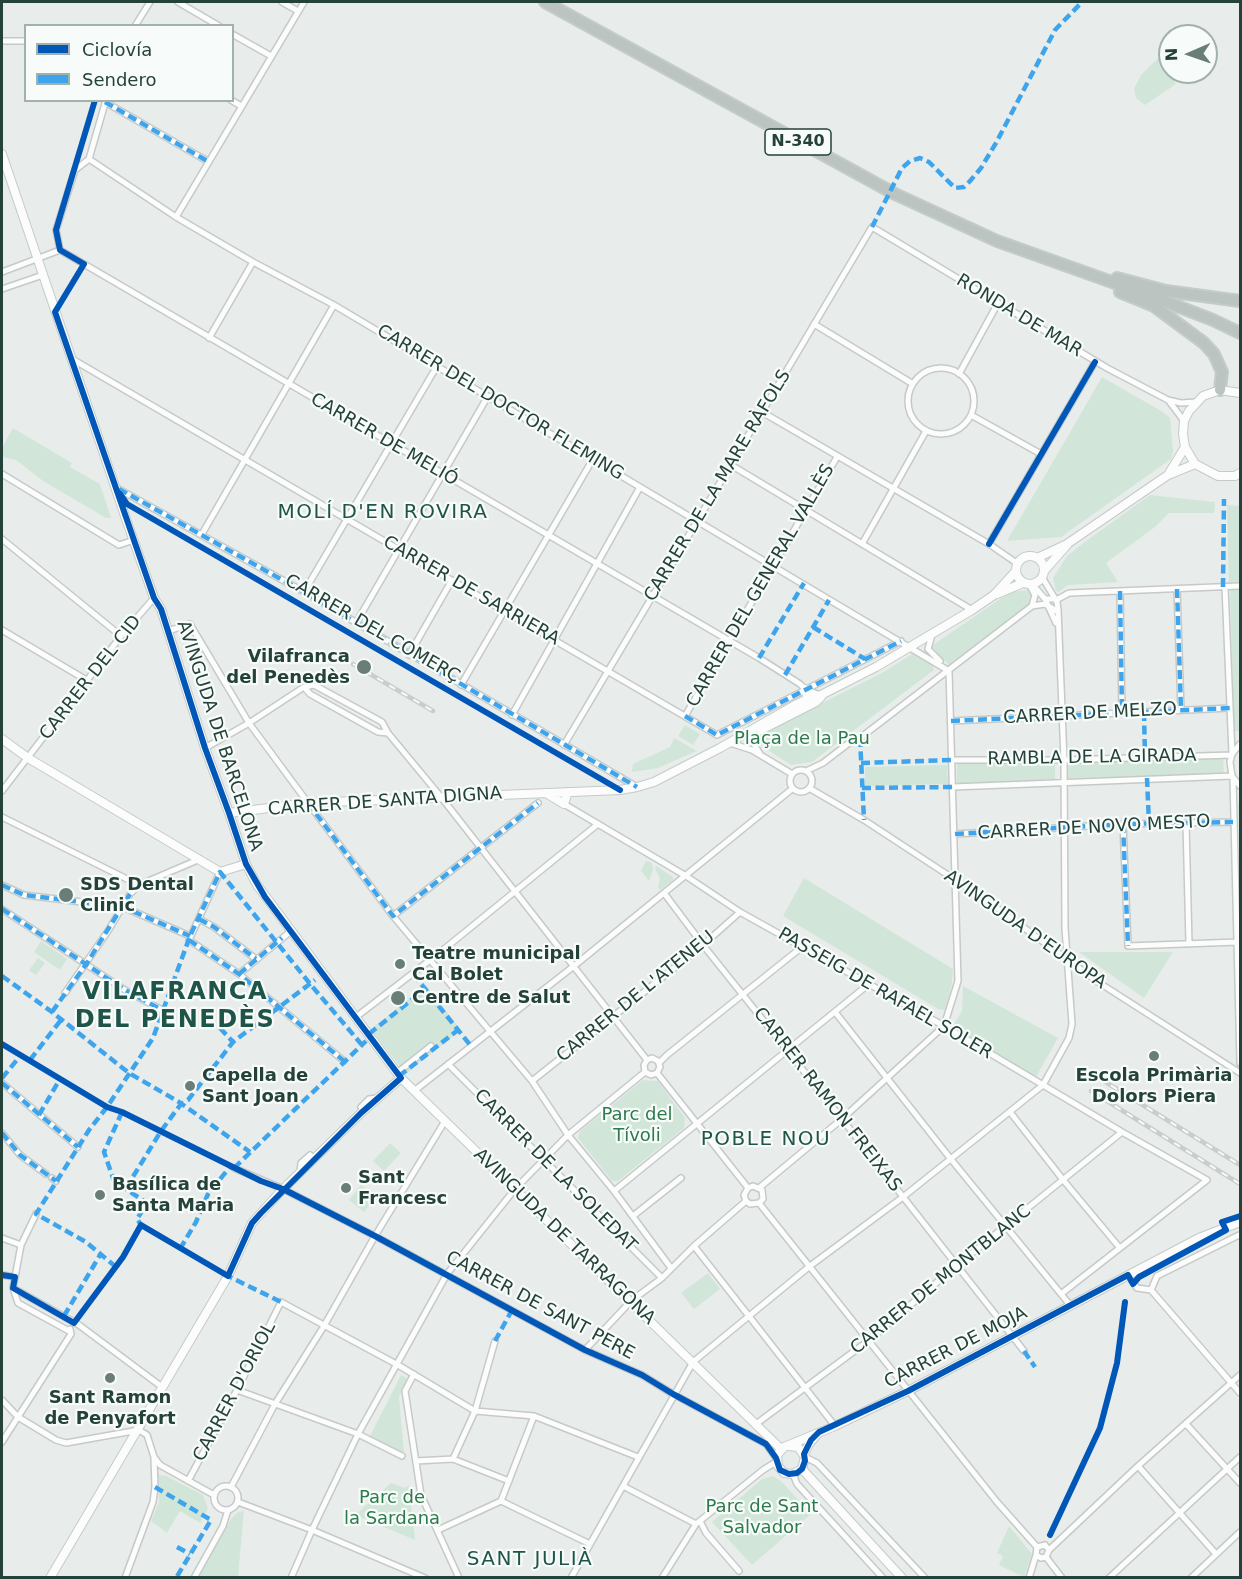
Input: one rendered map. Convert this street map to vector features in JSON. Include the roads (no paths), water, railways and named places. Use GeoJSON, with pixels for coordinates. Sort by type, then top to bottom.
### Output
{"type":"FeatureCollection","features":[{"type":"Feature","properties":{"kind":"highway","name":"N-340"},"geometry":{"type":"LineString","coordinates":[[545,2],[895,194],[998,241],[1182,308],[1240,333]]}},
{"type":"Feature","properties":{"kind":"highway"},"geometry":{"type":"LineString","coordinates":[[1059,265],[1075,275],[1154,306],[1197,337],[1214,354],[1222,372],[1220,390]]}},
{"type":"Feature","properties":{"kind":"highway"},"geometry":{"type":"LineString","coordinates":[[1076,270],[1096,272],[1166,291],[1240,301]]}},
{"type":"Feature","properties":{"kind":"street"},"geometry":{"type":"LineString","coordinates":[[136,24],[150,2]]}},
{"type":"Feature","properties":{"kind":"street"},"geometry":{"type":"LineString","coordinates":[[178,2],[216,24]]}},
{"type":"Feature","properties":{"kind":"street"},"geometry":{"type":"LineString","coordinates":[[282,2],[298,11]]}},
{"type":"Feature","properties":{"kind":"street"},"geometry":{"type":"LineString","coordinates":[[176,217],[304,2]]}},
{"type":"Feature","properties":{"kind":"street"},"geometry":{"type":"LineString","coordinates":[[234,35],[271,56]]}},
{"type":"Feature","properties":{"kind":"street"},"geometry":{"type":"LineString","coordinates":[[2,41],[24,41]]}},
{"type":"Feature","properties":{"kind":"street"},"geometry":{"type":"LineString","coordinates":[[2,272],[60,250],[56,230],[62,210],[75,170],[89,159],[105,102]]}},
{"type":"Feature","properties":{"kind":"street"},"geometry":{"type":"LineString","coordinates":[[107,102],[209,162]]}},
{"type":"Feature","properties":{"kind":"street"},"geometry":{"type":"LineString","coordinates":[[234,102],[241,106]]}},
{"type":"Feature","properties":{"kind":"street","name":"AVINGUDA DE BARCELONA"},"geometry":{"type":"LineString","coordinates":[[2,154],[115,487],[154,598],[161,609],[205,748],[246,864],[265,897],[291,931]]}},
{"type":"Feature","properties":{"kind":"street","name":"CARRER DEL DOCTOR FLEMING"},"geometry":{"type":"LineString","coordinates":[[89,159],[176,217],[334,305],[950,670]]}},
{"type":"Feature","properties":{"kind":"street","name":"RONDA DE MAR"},"geometry":{"type":"LineString","coordinates":[[872,226],[1095,362],[1168,400],[1181,403],[1196,402]]}},
{"type":"Feature","properties":{"kind":"street","name":"CARRER DE LA MARE RÀFOLS"},"geometry":{"type":"LineString","coordinates":[[564,745],[872,226]]}},
{"type":"Feature","properties":{"kind":"street","name":"CARRER DE MELIÓ"},"geometry":{"type":"LineString","coordinates":[[60,250],[759,658],[806,689],[821,695]]}},
{"type":"Feature","properties":{"kind":"street"},"geometry":{"type":"LineString","coordinates":[[210,338],[254,262]]}},
{"type":"Feature","properties":{"kind":"street"},"geometry":{"type":"LineString","coordinates":[[2,289],[43,275]]}},
{"type":"Feature","properties":{"kind":"street"},"geometry":{"type":"LineString","coordinates":[[959,374],[998,303]]}},
{"type":"Feature","properties":{"kind":"street"},"geometry":{"type":"LineString","coordinates":[[202,534],[334,305]]}},
{"type":"Feature","properties":{"kind":"street"},"geometry":{"type":"LineString","coordinates":[[814,324],[913,384]]}},
{"type":"Feature","properties":{"kind":"street","name":"CARRER DE SARRIERA"},"geometry":{"type":"LineString","coordinates":[[70,358],[717,735],[806,689]]}},
{"type":"Feature","properties":{"kind":"street"},"geometry":{"type":"LineString","coordinates":[[989,544],[1095,362]]}},
{"type":"Feature","properties":{"kind":"street"},"geometry":{"type":"LineString","coordinates":[[304,592],[392,445],[436,366]]}},
{"type":"Feature","properties":{"kind":"street"},"geometry":{"type":"LineString","coordinates":[[942,368],[959,374],[970,386],[974,397],[971,415],[965,424],[950,433],[938,434],[926,431],[910,414],[908,400],[913,384],[930,370],[942,368]]}},
{"type":"Feature","properties":{"kind":"street"},"geometry":{"type":"LineString","coordinates":[[1240,393],[1220,390],[1211,392],[1196,402],[1185,421],[1183,434],[1185,447],[1195,464],[1218,476],[1234,476],[1240,473]]}},
{"type":"Feature","properties":{"kind":"street"},"geometry":{"type":"LineString","coordinates":[[356,623],[488,396]]}},
{"type":"Feature","properties":{"kind":"street","name":"RONDA DE MAR"},"geometry":{"type":"LineString","coordinates":[[1168,400],[1185,421]]}},
{"type":"Feature","properties":{"kind":"street"},"geometry":{"type":"LineString","coordinates":[[762,412],[989,544],[1017,567]]}},
{"type":"Feature","properties":{"kind":"street"},"geometry":{"type":"LineString","coordinates":[[971,415],[1041,453]]}},
{"type":"Feature","properties":{"kind":"street"},"geometry":{"type":"LineString","coordinates":[[862,544],[926,431]]}},
{"type":"Feature","properties":{"kind":"street"},"geometry":{"type":"LineString","coordinates":[[1168,475],[1185,447]]}},
{"type":"Feature","properties":{"kind":"street","name":"CARRER DEL GENERAL VALLÈS"},"geometry":{"type":"LineString","coordinates":[[686,716],[837,457]]}},
{"type":"Feature","properties":{"kind":"street"},"geometry":{"type":"LineString","coordinates":[[461,686],[593,459]]}},
{"type":"Feature","properties":{"kind":"street"},"geometry":{"type":"LineString","coordinates":[[994,596],[1024,558],[1037,558],[1067,544],[1168,475],[1195,464]]}},
{"type":"Feature","properties":{"kind":"street"},"geometry":{"type":"LineString","coordinates":[[731,465],[972,610]]}},
{"type":"Feature","properties":{"kind":"street"},"geometry":{"type":"LineString","coordinates":[[2,474],[118,545],[134,540]]}},
{"type":"Feature","properties":{"kind":"street","name":"CARRER DEL COMERÇ"},"geometry":{"type":"LineString","coordinates":[[115,487],[304,592],[637,787]]}},
{"type":"Feature","properties":{"kind":"street"},"geometry":{"type":"LineString","coordinates":[[512,715],[640,487]]}},
{"type":"Feature","properties":{"kind":"street"},"geometry":{"type":"LineString","coordinates":[[2,539],[122,636]]}},
{"type":"Feature","properties":{"kind":"street"},"geometry":{"type":"LineString","coordinates":[[749,732],[804,704],[808,699],[821,695],[911,647],[994,596],[1028,584],[1043,574],[1067,544]]}},
{"type":"Feature","properties":{"kind":"street"},"geometry":{"type":"LineString","coordinates":[[571,1578],[693,1362],[810,1266],[903,1197],[1043,1085],[1072,1031],[1058,612],[1055,599],[1043,574],[1042,564],[1037,558]]}},
{"type":"Feature","properties":{"kind":"street"},"geometry":{"type":"LineString","coordinates":[[1017,567],[1017,576],[1045,599],[1058,626]]}},
{"type":"Feature","properties":{"kind":"street"},"geometry":{"type":"LineString","coordinates":[[409,655],[452,580]]}},
{"type":"Feature","properties":{"kind":"street"},"geometry":{"type":"LineString","coordinates":[[1028,584],[1035,595],[1032,606]]}},
{"type":"Feature","properties":{"kind":"street"},"geometry":{"type":"LineString","coordinates":[[1045,599],[1055,599],[1069,593],[1240,586]]}},
{"type":"Feature","properties":{"kind":"street"},"geometry":{"type":"LineString","coordinates":[[1225,587],[1232,754],[1230,762],[1233,777],[1239,942],[1240,1064]]}},
{"type":"Feature","properties":{"kind":"street"},"geometry":{"type":"LineString","coordinates":[[1177,589],[1181,710]]}},
{"type":"Feature","properties":{"kind":"street"},"geometry":{"type":"LineString","coordinates":[[1120,591],[1122,713]]}},
{"type":"Feature","properties":{"kind":"street","name":"CARRER DEL CID"},"geometry":{"type":"LineString","coordinates":[[2,791],[154,598]]}},
{"type":"Feature","properties":{"kind":"street"},"geometry":{"type":"LineString","coordinates":[[792,789],[790,784],[792,774],[797,770],[806,771],[823,763],[860,738],[1032,606],[1045,604],[1058,612]]}},
{"type":"Feature","properties":{"kind":"street"},"geometry":{"type":"LineString","coordinates":[[168,632],[190,624],[249,723],[308,803],[393,916],[532,1081],[568,1135],[614,1191],[671,1268]]}},
{"type":"Feature","properties":{"kind":"street"},"geometry":{"type":"LineString","coordinates":[[2,630],[88,681]]}},
{"type":"Feature","properties":{"kind":"street"},"geometry":{"type":"LineString","coordinates":[[759,1188],[842,1119],[944,1026],[958,981],[950,670],[928,649],[932,635]]}},
{"type":"Feature","properties":{"kind":"street"},"geometry":{"type":"LineString","coordinates":[[808,699],[806,689],[901,641]]}},
{"type":"Feature","properties":{"kind":"street"},"geometry":{"type":"LineString","coordinates":[[205,748],[249,723],[303,687],[314,685],[382,722],[388,733],[441,797],[647,1060]]}},
{"type":"Feature","properties":{"kind":"street"},"geometry":{"type":"LineString","coordinates":[[303,687],[310,694],[378,732],[388,733]]}},
{"type":"Feature","properties":{"kind":"street"},"geometry":{"type":"LineString","coordinates":[[749,732],[761,730],[816,702],[821,695]]}},
{"type":"Feature","properties":{"kind":"street","name":"CARRER DE MELZO"},"geometry":{"type":"LineString","coordinates":[[951,721],[1230,708]]}},
{"type":"Feature","properties":{"kind":"street"},"geometry":{"type":"LineString","coordinates":[[749,732],[752,750]]}},
{"type":"Feature","properties":{"kind":"street"},"geometry":{"type":"LineString","coordinates":[[749,732],[761,756]]}},
{"type":"Feature","properties":{"kind":"street","name":"CARRER DE SANTA DIGNA"},"geometry":{"type":"LineString","coordinates":[[229,813],[308,803],[620,790],[654,782],[749,732]]}},
{"type":"Feature","properties":{"kind":"street"},"geometry":{"type":"LineString","coordinates":[[2,740],[28,758],[220,873]]}},
{"type":"Feature","properties":{"kind":"street"},"geometry":{"type":"LineString","coordinates":[[730,743],[752,750],[792,774]]}},
{"type":"Feature","properties":{"kind":"street"},"geometry":{"type":"LineString","coordinates":[[1232,754],[1240,744]]}},
{"type":"Feature","properties":{"kind":"street","name":"RAMBLA DE LA GIRADA"},"geometry":{"type":"LineString","coordinates":[[952,760],[1064,760],[1232,754]]}},
{"type":"Feature","properties":{"kind":"street"},"geometry":{"type":"LineString","coordinates":[[792,789],[801,792],[809,788],[811,778],[806,771]]}},
{"type":"Feature","properties":{"kind":"street"},"geometry":{"type":"LineString","coordinates":[[1233,777],[1240,786]]}},
{"type":"Feature","properties":{"kind":"street","name":"RAMBLA DE LA GIRADA"},"geometry":{"type":"LineString","coordinates":[[953,787],[1064,781],[1233,777]]}},
{"type":"Feature","properties":{"kind":"street","name":"AVINGUDA D'EUROPA"},"geometry":{"type":"LineString","coordinates":[[809,788],[864,820],[986,900],[1098,982],[1240,1073]]}},
{"type":"Feature","properties":{"kind":"street"},"geometry":{"type":"LineString","coordinates":[[414,1091],[574,966],[792,789]]}},
{"type":"Feature","properties":{"kind":"street"},"geometry":{"type":"LineString","coordinates":[[543,793],[564,804],[568,792]]}},
{"type":"Feature","properties":{"kind":"street"},"geometry":{"type":"LineString","coordinates":[[393,916],[481,850],[538,803]]}},
{"type":"Feature","properties":{"kind":"street","name":"PASSEIG DE RAFAEL SOLER"},"geometry":{"type":"LineString","coordinates":[[564,804],[686,876],[740,912],[944,1026],[1207,1180],[1119,1247]]}},
{"type":"Feature","properties":{"kind":"street"},"geometry":{"type":"LineString","coordinates":[[2,817],[139,885]]}},
{"type":"Feature","properties":{"kind":"street"},"geometry":{"type":"LineString","coordinates":[[1186,822],[1190,944]]}},
{"type":"Feature","properties":{"kind":"street","name":"CARRER DE NOVO MESTO"},"geometry":{"type":"LineString","coordinates":[[955,834],[1123,824],[1233,822]]}},
{"type":"Feature","properties":{"kind":"street"},"geometry":{"type":"LineString","coordinates":[[356,1017],[430,961],[598,824]]}},
{"type":"Feature","properties":{"kind":"street"},"geometry":{"type":"LineString","coordinates":[[1123,824],[1128,946],[1239,942]]}},
{"type":"Feature","properties":{"kind":"street"},"geometry":{"type":"LineString","coordinates":[[65,993],[87,963],[130,894],[139,885],[200,859]]}},
{"type":"Feature","properties":{"kind":"street"},"geometry":{"type":"LineString","coordinates":[[190,938],[220,873],[246,864]]}},
{"type":"Feature","properties":{"kind":"street"},"geometry":{"type":"LineString","coordinates":[[2,885],[24,895],[123,907],[190,938],[239,974],[344,1061]]}},
{"type":"Feature","properties":{"kind":"street","name":"CARRER RAMON FREIXAS"},"geometry":{"type":"LineString","coordinates":[[664,893],[702,945],[743,993],[1024,1351]]}},
{"type":"Feature","properties":{"kind":"street"},"geometry":{"type":"LineString","coordinates":[[2,909],[87,963],[124,990],[165,1011]]}},
{"type":"Feature","properties":{"kind":"street","name":"CARRER DE L'ATENEU"},"geometry":{"type":"LineString","coordinates":[[532,1081],[614,1017],[740,912]]}},
{"type":"Feature","properties":{"kind":"street"},"geometry":{"type":"LineString","coordinates":[[199,919],[214,927],[256,959]]}},
{"type":"Feature","properties":{"kind":"street"},"geometry":{"type":"LineString","coordinates":[[239,974],[291,931]]}},
{"type":"Feature","properties":{"kind":"street","name":"AVINGUDA DE TARRAGONA"},"geometry":{"type":"LineString","coordinates":[[291,931],[399,1076],[756,1424],[785,1447]]}},
{"type":"Feature","properties":{"kind":"street"},"geometry":{"type":"LineString","coordinates":[[659,1063],[666,1055],[802,947]]}},
{"type":"Feature","properties":{"kind":"street"},"geometry":{"type":"LineString","coordinates":[[614,1191],[869,984]]}},
{"type":"Feature","properties":{"kind":"street"},"geometry":{"type":"LineString","coordinates":[[835,1012],[1070,1305]]}},
{"type":"Feature","properties":{"kind":"street"},"geometry":{"type":"LineString","coordinates":[[50,1578],[228,1276],[252,1223],[300,1172],[432,1046]]}},
{"type":"Feature","properties":{"kind":"street"},"geometry":{"type":"LineString","coordinates":[[645,1072],[651,1075],[660,1069],[659,1063],[654,1059],[647,1060]]}},
{"type":"Feature","properties":{"kind":"street"},"geometry":{"type":"LineString","coordinates":[[645,1072],[644,1065],[647,1060]]}},
{"type":"Feature","properties":{"kind":"street","name":"CARRER DE LA SOLEDAT"},"geometry":{"type":"LineString","coordinates":[[448,1064],[662,1278]]}},
{"type":"Feature","properties":{"kind":"street"},"geometry":{"type":"LineString","coordinates":[[291,1578],[358,1434],[447,1274],[515,1189],[544,1159],[568,1135],[645,1072]]}},
{"type":"Feature","properties":{"kind":"street"},"geometry":{"type":"LineString","coordinates":[[657,1073],[748,1188]]}},
{"type":"Feature","properties":{"kind":"street"},"geometry":{"type":"LineString","coordinates":[[2,1083],[78,1147]]}},
{"type":"Feature","properties":{"kind":"street"},"geometry":{"type":"LineString","coordinates":[[361,1107],[369,1099],[377,1098]]}},
{"type":"Feature","properties":{"kind":"street"},"geometry":{"type":"LineString","coordinates":[[1010,1112],[1119,1247],[1061,1294]]}},
{"type":"Feature","properties":{"kind":"street"},"geometry":{"type":"LineString","coordinates":[[231,1487],[275,1404],[324,1326],[375,1236],[445,1121]]}},
{"type":"Feature","properties":{"kind":"street","name":"CARRER DE MONTBLANC"},"geometry":{"type":"LineString","coordinates":[[756,1424],[868,1341],[956,1266],[1122,1132]]}},
{"type":"Feature","properties":{"kind":"street"},"geometry":{"type":"LineString","coordinates":[[2,1133],[20,1155],[52,1178]]}},
{"type":"Feature","properties":{"kind":"street"},"geometry":{"type":"LineString","coordinates":[[300,1172],[301,1164],[310,1155]]}},
{"type":"Feature","properties":{"kind":"street","name":"CARRER DE SANT PERE"},"geometry":{"type":"LineString","coordinates":[[234,1168],[283,1189],[375,1236],[585,1350],[642,1375],[673,1395],[766,1444],[776,1460]]}},
{"type":"Feature","properties":{"kind":"street"},"geometry":{"type":"LineString","coordinates":[[633,1216],[681,1178]]}},
{"type":"Feature","properties":{"kind":"street"},"geometry":{"type":"LineString","coordinates":[[753,1186],[759,1188],[764,1196],[759,1203],[755,1205],[746,1202],[744,1195],[748,1188],[753,1186]]}},
{"type":"Feature","properties":{"kind":"street"},"geometry":{"type":"LineString","coordinates":[[585,1350],[631,1301],[662,1278],[694,1246],[746,1202]]}},
{"type":"Feature","properties":{"kind":"street"},"geometry":{"type":"LineString","coordinates":[[759,1203],[997,1502],[1037,1546],[1029,1578]]}},
{"type":"Feature","properties":{"kind":"street"},"geometry":{"type":"LineString","coordinates":[[36,1214],[21,1245],[13,1288],[18,1303],[69,1331]]}},
{"type":"Feature","properties":{"kind":"street","name":"CARRER DE MOJA"},"geometry":{"type":"LineString","coordinates":[[785,1447],[908,1391],[1199,1238],[1240,1222]]}},
{"type":"Feature","properties":{"kind":"street"},"geometry":{"type":"LineString","coordinates":[[1151,1290],[1157,1276],[1240,1236]]}},
{"type":"Feature","properties":{"kind":"street"},"geometry":{"type":"LineString","coordinates":[[2,1238],[21,1245]]}},
{"type":"Feature","properties":{"kind":"street"},"geometry":{"type":"LineString","coordinates":[[694,1246],[835,1426]]}},
{"type":"Feature","properties":{"kind":"street"},"geometry":{"type":"LineString","coordinates":[[2,1275],[15,1277]]}},
{"type":"Feature","properties":{"kind":"street"},"geometry":{"type":"LineString","coordinates":[[1128,1275],[1137,1287],[1151,1290],[1240,1393]]}},
{"type":"Feature","properties":{"kind":"street"},"geometry":{"type":"LineString","coordinates":[[13,1288],[74,1323],[117,1352],[162,1387]]}},
{"type":"Feature","properties":{"kind":"street","name":"CARRER D'ORIOL"},"geometry":{"type":"LineString","coordinates":[[188,1481],[281,1302],[324,1326]]}},
{"type":"Feature","properties":{"kind":"street"},"geometry":{"type":"LineString","coordinates":[[2,1442],[71,1334],[69,1331],[74,1323]]}},
{"type":"Feature","properties":{"kind":"street"},"geometry":{"type":"LineString","coordinates":[[324,1326],[414,1374],[474,1411],[534,1416],[638,1457]]}},
{"type":"Feature","properties":{"kind":"street"},"geometry":{"type":"LineString","coordinates":[[453,1459],[474,1411],[495,1341]]}},
{"type":"Feature","properties":{"kind":"street"},"geometry":{"type":"LineString","coordinates":[[414,1374],[405,1391],[421,1495],[459,1578]]}},
{"type":"Feature","properties":{"kind":"street"},"geometry":{"type":"LineString","coordinates":[[1036,1555],[1041,1558],[1047,1554],[1138,1466],[1240,1375]]}},
{"type":"Feature","properties":{"kind":"street"},"geometry":{"type":"LineString","coordinates":[[237,1390],[358,1434],[402,1456]]}},
{"type":"Feature","properties":{"kind":"street"},"geometry":{"type":"LineString","coordinates":[[2,1400],[18,1417],[56,1440],[66,1443],[139,1430],[147,1435],[154,1457],[153,1502],[125,1578]]}},
{"type":"Feature","properties":{"kind":"street"},"geometry":{"type":"LineString","coordinates":[[438,1530],[501,1501],[534,1416]]}},
{"type":"Feature","properties":{"kind":"street"},"geometry":{"type":"LineString","coordinates":[[1186,1424],[1240,1483]]}},
{"type":"Feature","properties":{"kind":"street"},"geometry":{"type":"LineString","coordinates":[[776,1460],[784,1473],[793,1474],[802,1469],[809,1444],[819,1432]]}},
{"type":"Feature","properties":{"kind":"street"},"geometry":{"type":"LineString","coordinates":[[662,1578],[698,1523],[776,1460],[785,1447],[798,1447],[817,1463],[925,1578]]}},
{"type":"Feature","properties":{"kind":"street"},"geometry":{"type":"LineString","coordinates":[[154,1457],[160,1465],[214,1495]]}},
{"type":"Feature","properties":{"kind":"street"},"geometry":{"type":"LineString","coordinates":[[1108,1578],[1240,1457]]}},
{"type":"Feature","properties":{"kind":"street"},"geometry":{"type":"LineString","coordinates":[[416,1461],[453,1459],[509,1481]]}},
{"type":"Feature","properties":{"kind":"street"},"geometry":{"type":"LineString","coordinates":[[1138,1466],[1216,1554]]}},
{"type":"Feature","properties":{"kind":"street"},"geometry":{"type":"LineString","coordinates":[[802,1469],[902,1578]]}},
{"type":"Feature","properties":{"kind":"street"},"geometry":{"type":"LineString","coordinates":[[793,1474],[797,1484],[883,1578]]}},
{"type":"Feature","properties":{"kind":"street"},"geometry":{"type":"LineString","coordinates":[[623,1486],[698,1523],[739,1571]]}},
{"type":"Feature","properties":{"kind":"street"},"geometry":{"type":"LineString","coordinates":[[231,1487],[237,1491],[236,1506],[228,1510],[218,1507],[214,1495],[219,1488],[231,1487]]}},
{"type":"Feature","properties":{"kind":"street"},"geometry":{"type":"LineString","coordinates":[[501,1501],[590,1544]]}},
{"type":"Feature","properties":{"kind":"street"},"geometry":{"type":"LineString","coordinates":[[238,1502],[312,1530],[423,1577]]}},
{"type":"Feature","properties":{"kind":"street"},"geometry":{"type":"LineString","coordinates":[[194,1578],[223,1526],[228,1510]]}},
{"type":"Feature","properties":{"kind":"street"},"geometry":{"type":"LineString","coordinates":[[1191,1578],[1240,1532]]}},
{"type":"Feature","properties":{"kind":"street"},"geometry":{"type":"LineString","coordinates":[[1037,1546],[1045,1545],[1047,1554],[1062,1578]]}},
{"type":"Feature","properties":{"kind":"railway"},"geometry":{"type":"LineString","coordinates":[[353,664],[433,711]]}},
{"type":"Feature","properties":{"kind":"railway"},"geometry":{"type":"LineString","coordinates":[[1099,1078],[1240,1165]]}},
{"type":"Feature","properties":{"kind":"railway"},"geometry":{"type":"LineString","coordinates":[[1091,1091],[1240,1184]]}},
{"type":"Feature","properties":{"kind":"place","name":"Vilafranca del Penedès"},"geometry":{"type":"Point","coordinates":[364,667]}},
{"type":"Feature","properties":{"kind":"place","name":"SDS Dental Clinic"},"geometry":{"type":"Point","coordinates":[66,895]}},
{"type":"Feature","properties":{"kind":"place","name":"Teatre municipal Cal Bolet"},"geometry":{"type":"Point","coordinates":[400,964]}},
{"type":"Feature","properties":{"kind":"place","name":"Centre de Salut"},"geometry":{"type":"Point","coordinates":[398,998]}},
{"type":"Feature","properties":{"kind":"place","name":"Escola Primària Dolors Piera"},"geometry":{"type":"Point","coordinates":[1154,1056]}},
{"type":"Feature","properties":{"kind":"place","name":"Capella de Sant Joan"},"geometry":{"type":"Point","coordinates":[190,1086]}},
{"type":"Feature","properties":{"kind":"place","name":"Sant Francesc"},"geometry":{"type":"Point","coordinates":[346,1188]}},
{"type":"Feature","properties":{"kind":"place","name":"Basílica de Santa Maria"},"geometry":{"type":"Point","coordinates":[100,1195]}},
{"type":"Feature","properties":{"kind":"place","name":"Sant Ramon de Penyafort"},"geometry":{"type":"Point","coordinates":[110,1378]}},
{"type":"Feature","properties":{"kind":"district","name":"MOLÍ D'EN ROVIRA"},"geometry":{"type":"Point","coordinates":[383,513]}},
{"type":"Feature","properties":{"kind":"district","name":"VILAFRANCA DEL PENEDÈS"},"geometry":{"type":"Point","coordinates":[175,1007]}},
{"type":"Feature","properties":{"kind":"district","name":"POBLE NOU"},"geometry":{"type":"Point","coordinates":[766,1140]}},
{"type":"Feature","properties":{"kind":"district","name":"SANT JULIÀ"},"geometry":{"type":"Point","coordinates":[530,1560]}},
{"type":"Feature","properties":{"kind":"park label","name":"Plaça de la Pau"},"geometry":{"type":"Point","coordinates":[802,739]}},
{"type":"Feature","properties":{"kind":"park label","name":"Parc del Tívoli"},"geometry":{"type":"Point","coordinates":[637,1125]}},
{"type":"Feature","properties":{"kind":"park label","name":"Parc de la Sardana"},"geometry":{"type":"Point","coordinates":[392,1508]}},
{"type":"Feature","properties":{"kind":"park label","name":"Parc de Sant Salvador"},"geometry":{"type":"Point","coordinates":[762,1517]}}]}
